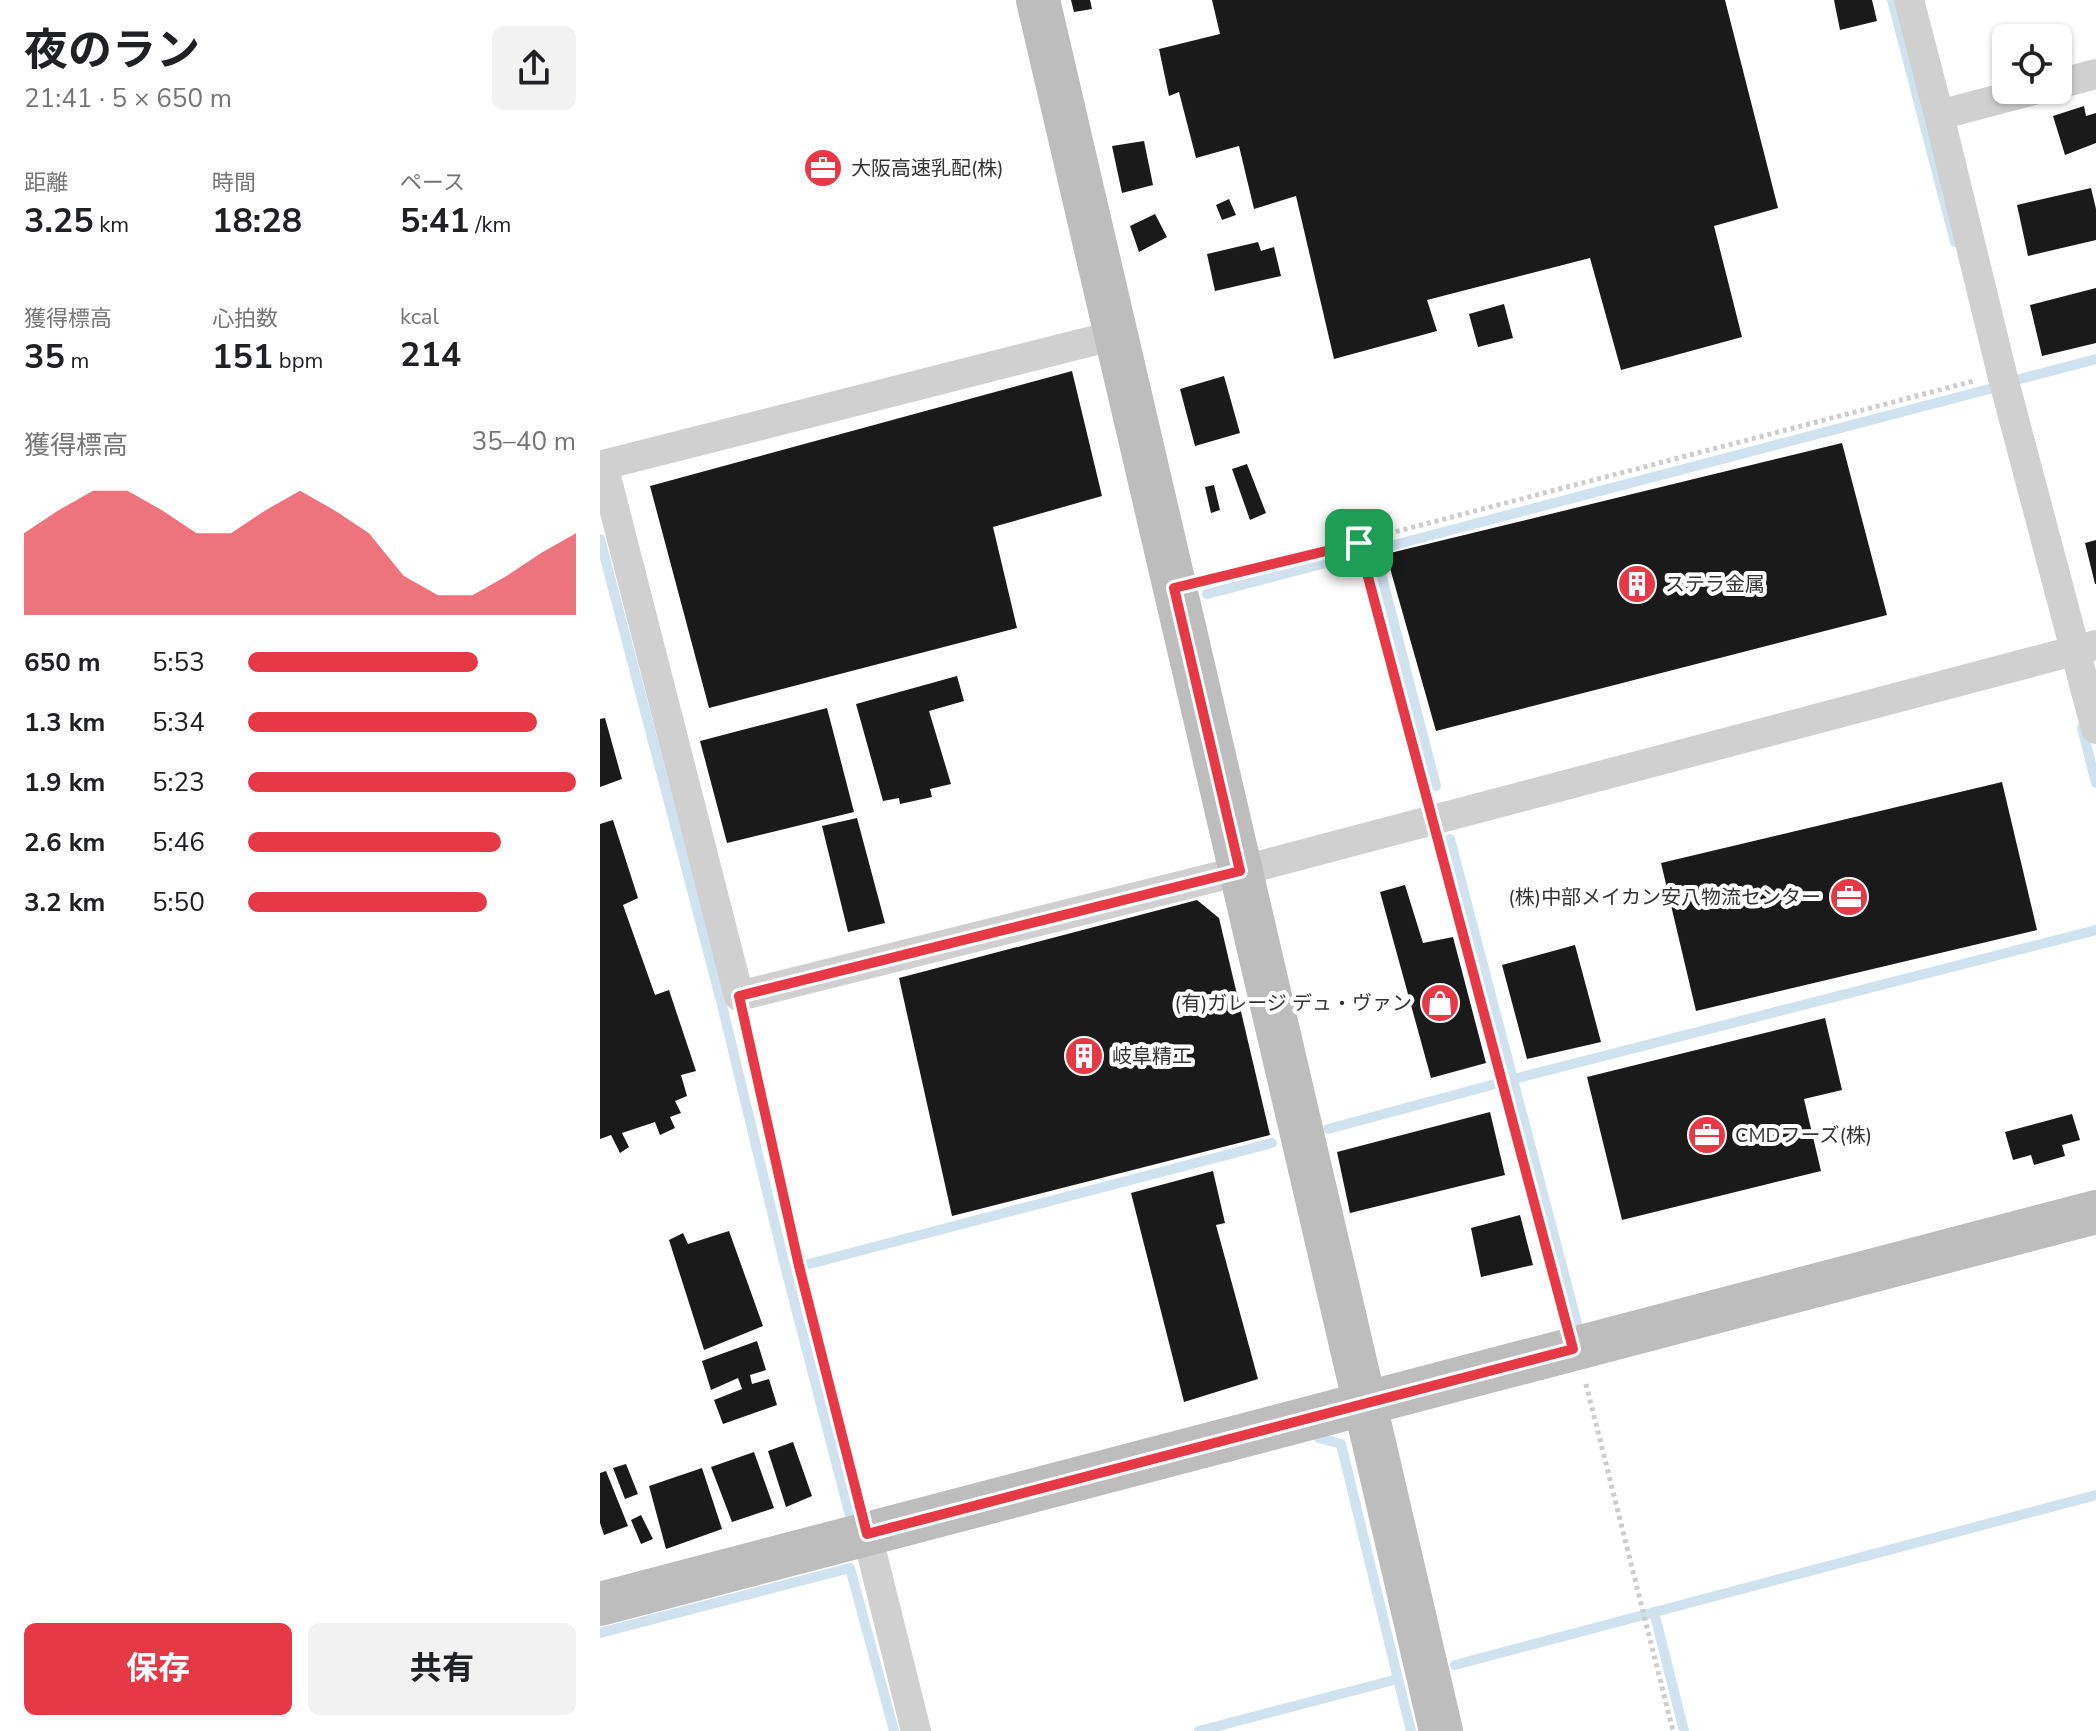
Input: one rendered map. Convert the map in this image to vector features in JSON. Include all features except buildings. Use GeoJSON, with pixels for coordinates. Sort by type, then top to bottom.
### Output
{"type":"FeatureCollection","features":[{"type":"Feature","properties":{"kind":"street"},"geometry":{"type":"LineString","coordinates":[[1038,0],[1441,1731]]}},
{"type":"Feature","properties":{"kind":"street"},"geometry":{"type":"LineString","coordinates":[[1909,0],[2002,374],[2086,648],[2096,729]]}},
{"type":"Feature","properties":{"kind":"street"},"geometry":{"type":"LineString","coordinates":[[2072,80],[2096,74]]}},
{"type":"Feature","properties":{"kind":"street"},"geometry":{"type":"LineString","coordinates":[[1939,115],[1992,101]]}},
{"type":"Feature","properties":{"kind":"street"},"geometry":{"type":"LineString","coordinates":[[1116,335],[603,465],[739,996],[1240,871],[2086,648]]}},
{"type":"Feature","properties":{"kind":"street"},"geometry":{"type":"LineString","coordinates":[[600,1604],[2096,1212]]}},
{"type":"Feature","properties":{"kind":"street"},"geometry":{"type":"LineString","coordinates":[[867,1534],[916,1731]]}},
{"type":"Feature","properties":{"kind":"path"},"geometry":{"type":"LineString","coordinates":[[1174,588],[1359,543],[2002,374]]}},
{"type":"Feature","properties":{"kind":"path"},"geometry":{"type":"LineString","coordinates":[[1359,543],[1575,1348],[1673,1731]]}},
{"type":"Feature","properties":{"kind":"path"},"geometry":{"type":"LineString","coordinates":[[739,996],[799,1266],[867,1534]]}},
{"type":"Feature","properties":{"kind":"waterway"},"geometry":{"type":"LineString","coordinates":[[1892,0],[1955,242]]}},
{"type":"Feature","properties":{"kind":"waterway"},"geometry":{"type":"LineString","coordinates":[[2016,380],[2096,359]]}},
{"type":"Feature","properties":{"kind":"waterway"},"geometry":{"type":"LineString","coordinates":[[1436,786],[1375,550],[1993,388]]}},
{"type":"Feature","properties":{"kind":"waterway"},"geometry":{"type":"LineString","coordinates":[[600,539],[722,1005],[850,1516]]}},
{"type":"Feature","properties":{"kind":"waterway"},"geometry":{"type":"LineString","coordinates":[[1207,594],[1375,550]]}},
{"type":"Feature","properties":{"kind":"waterway"},"geometry":{"type":"LineString","coordinates":[[2082,728],[2096,783]]}},
{"type":"Feature","properties":{"kind":"waterway"},"geometry":{"type":"LineString","coordinates":[[1450,839],[1579,1331]]}},
{"type":"Feature","properties":{"kind":"waterway"},"geometry":{"type":"LineString","coordinates":[[1328,1129],[2096,930]]}},
{"type":"Feature","properties":{"kind":"waterway"},"geometry":{"type":"LineString","coordinates":[[786,1270],[1272,1143]]}},
{"type":"Feature","properties":{"kind":"waterway"},"geometry":{"type":"LineString","coordinates":[[1199,1731],[1398,1679],[1341,1444],[1319,1438]]}},
{"type":"Feature","properties":{"kind":"waterway"},"geometry":{"type":"LineString","coordinates":[[1455,1665],[2096,1495]]}},
{"type":"Feature","properties":{"kind":"waterway"},"geometry":{"type":"LineString","coordinates":[[600,1633],[850,1568],[894,1731]]}},
{"type":"Feature","properties":{"kind":"waterway"},"geometry":{"type":"LineString","coordinates":[[1654,1612],[1684,1731]]}},
{"type":"Feature","properties":{"kind":"waterway"},"geometry":{"type":"LineString","coordinates":[[1398,1679],[1411,1731]]}},
{"type":"Feature","properties":{"kind":"place","name":"大阪高速乳配(株)"},"geometry":{"type":"Point","coordinates":[823,168]}},
{"type":"Feature","properties":{"kind":"place","name":"ステラ金属"},"geometry":{"type":"Point","coordinates":[1637,584]}},
{"type":"Feature","properties":{"kind":"place","name":"(株)中部メイカン安八物流センター"},"geometry":{"type":"Point","coordinates":[1849,897]}},
{"type":"Feature","properties":{"kind":"place","name":"(有)ガレージ デュ・ヴァン"},"geometry":{"type":"Point","coordinates":[1440,1003]}},
{"type":"Feature","properties":{"kind":"place","name":"岐阜精工"},"geometry":{"type":"Point","coordinates":[1084,1056]}},
{"type":"Feature","properties":{"kind":"place","name":"CMDフーズ(株)"},"geometry":{"type":"Point","coordinates":[1707,1135]}},
{"type":"Feature","properties":{"kind":"route"},"geometry":{"type":"LineString","coordinates":[[1359,543],[1573,1349],[867,1534],[799,1266],[739,996],[1240,871],[1174,588],[1359,543]]}}]}
